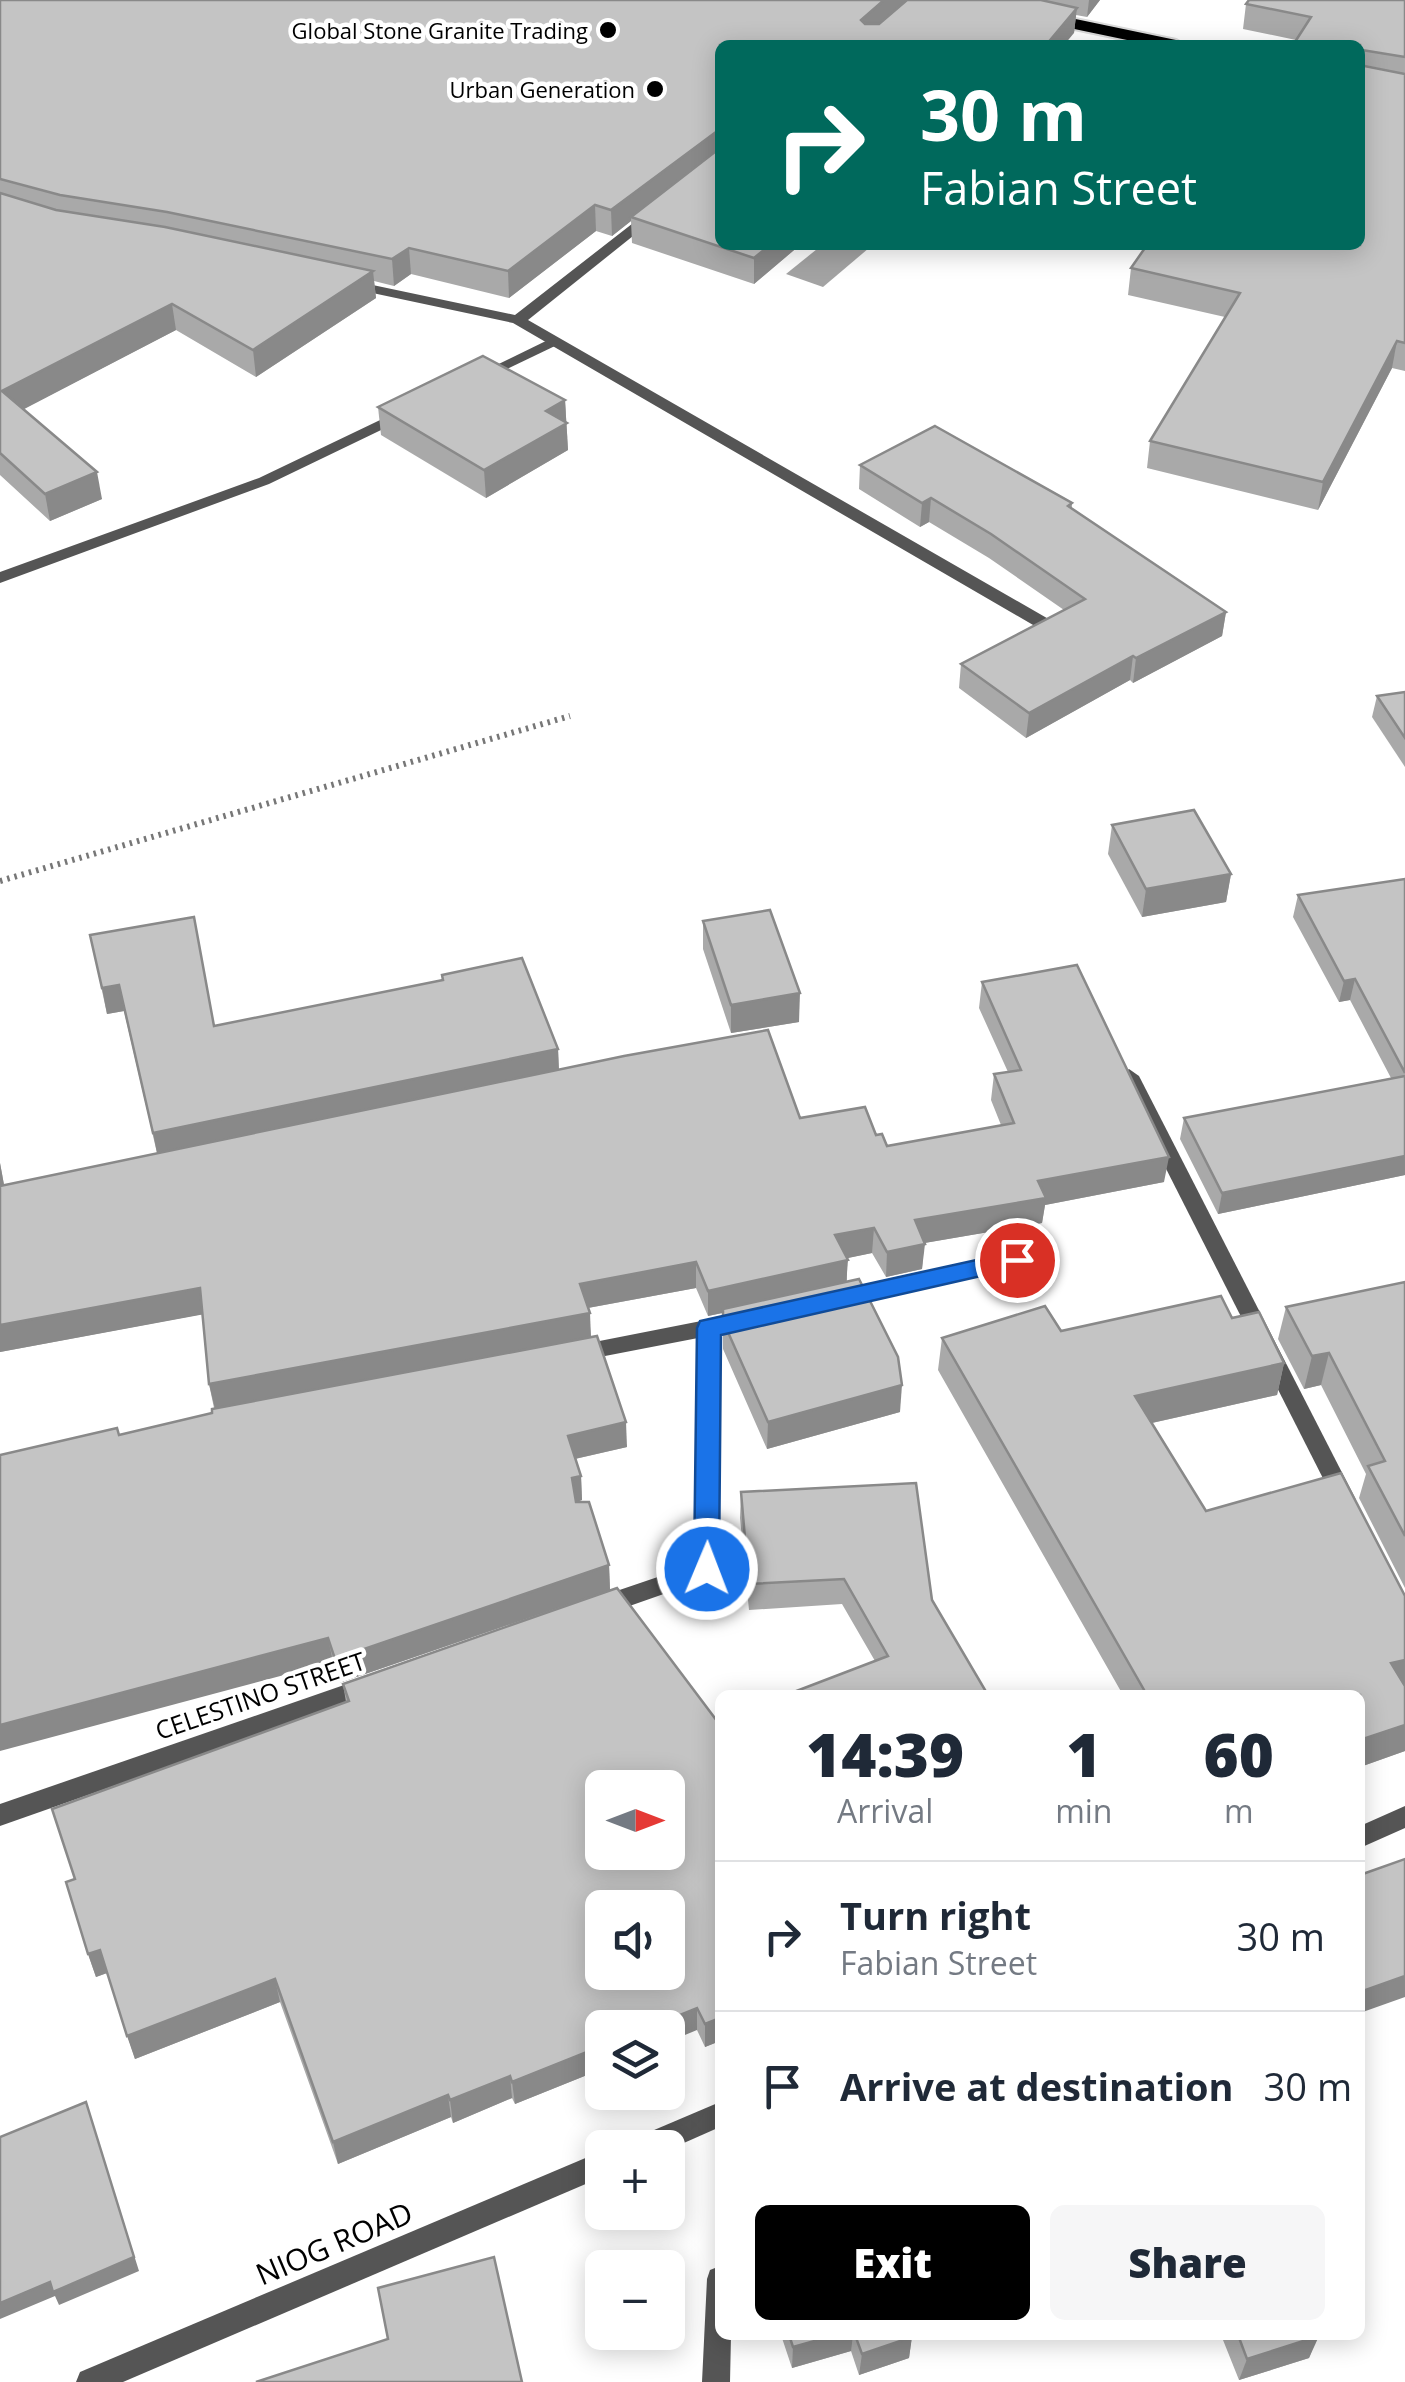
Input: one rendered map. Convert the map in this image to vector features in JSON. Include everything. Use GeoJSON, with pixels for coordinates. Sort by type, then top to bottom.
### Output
{"type":"FeatureCollection","features":[{"type":"Feature","properties":{"kind":"highway"},"geometry":{"type":"LineString","coordinates":[[1020,12],[1152,40]]}},
{"type":"Feature","properties":{"kind":"street"},"geometry":{"type":"LineString","coordinates":[[518,320],[658,211]]}},
{"type":"Feature","properties":{"kind":"street"},"geometry":{"type":"LineString","coordinates":[[324,279],[518,320],[1046,625]]}},
{"type":"Feature","properties":{"kind":"street"},"geometry":{"type":"LineString","coordinates":[[462,386],[552,342]]}},
{"type":"Feature","properties":{"kind":"street"},"geometry":{"type":"LineString","coordinates":[[0,578],[264,481],[426,403]]}},
{"type":"Feature","properties":{"kind":"street"},"geometry":{"type":"LineString","coordinates":[[1124,1066],[1353,1516]]}},
{"type":"Feature","properties":{"kind":"street"},"geometry":{"type":"LineString","coordinates":[[824,1302],[1017,1260]]}},
{"type":"Feature","properties":{"kind":"street"},"geometry":{"type":"LineString","coordinates":[[556,1357],[767,1315]]}},
{"type":"Feature","properties":{"kind":"street"},"geometry":{"type":"LineString","coordinates":[[577,1614],[707,1569],[709,1328]]}},
{"type":"Feature","properties":{"kind":"street","name":"CELESTINO STREET"},"geometry":{"type":"LineString","coordinates":[[0,1815],[391,1679]]}},
{"type":"Feature","properties":{"kind":"street"},"geometry":{"type":"LineString","coordinates":[[1365,1835],[1405,1817]]}},
{"type":"Feature","properties":{"kind":"street"},"geometry":{"type":"LineString","coordinates":[[683,2130],[715,2116]]}},
{"type":"Feature","properties":{"kind":"street","name":"NIOG ROAD"},"geometry":{"type":"LineString","coordinates":[[90,2382],[585,2171]]}},
{"type":"Feature","properties":{"kind":"street"},"geometry":{"type":"LineString","coordinates":[[716,2382],[718,2340]]}},
{"type":"Feature","properties":{"kind":"path"},"geometry":{"type":"LineString","coordinates":[[0,881],[570,716]]}},
{"type":"Feature","properties":{"kind":"shaded area"},"geometry":{"type":"Polygon","coordinates":[[[816,250],[867,250],[823,287],[786,274],[816,250]]]}},
{"type":"Feature","properties":{"kind":"building"},"geometry":{"type":"Polygon","coordinates":[[[0,0],[884,0],[861,20],[865,24],[879,24],[907,0],[1041,0],[1077,8],[1050,40],[715,40],[715,133],[611,210],[595,205],[508,271],[409,248],[392,259],[167,212],[60,195],[0,179],[0,0]]]}},
{"type":"Feature","properties":{"kind":"building"},"geometry":{"type":"Polygon","coordinates":[[[1249,0],[1405,0],[1405,57],[1365,50],[1365,40],[1296,40],[1311,17],[1246,4],[1249,0]]]}},
{"type":"Feature","properties":{"kind":"building"},"geometry":{"type":"Polygon","coordinates":[[[1365,66],[1405,74],[1405,343],[1397,341],[1323,482],[1150,441],[1240,293],[1131,268],[1144,250],[1365,250],[1365,66]]]}},
{"type":"Feature","properties":{"kind":"building"},"geometry":{"type":"Polygon","coordinates":[[[715,152],[715,245],[631,217],[715,152]]]}},
{"type":"Feature","properties":{"kind":"building"},"geometry":{"type":"Polygon","coordinates":[[[0,193],[56,210],[165,227],[373,271],[253,350],[172,304],[2,391],[97,472],[45,494],[0,453],[0,193]]]}},
{"type":"Feature","properties":{"kind":"building"},"geometry":{"type":"Polygon","coordinates":[[[730,250],[764,250],[754,258],[730,250]]]}},
{"type":"Feature","properties":{"kind":"building"},"geometry":{"type":"Polygon","coordinates":[[[483,356],[565,400],[546,411],[567,423],[484,470],[378,407],[483,356]]]}},
{"type":"Feature","properties":{"kind":"building"},"geometry":{"type":"Polygon","coordinates":[[[935,426],[1072,503],[1068,506],[1226,612],[1136,658],[1133,656],[1029,713],[961,664],[1085,599],[931,498],[922,503],[860,465],[935,426]]]}},
{"type":"Feature","properties":{"kind":"building"},"geometry":{"type":"Polygon","coordinates":[[[1405,692],[1405,738],[1377,696],[1405,692]]]}},
{"type":"Feature","properties":{"kind":"building"},"geometry":{"type":"Polygon","coordinates":[[[1194,810],[1231,874],[1146,889],[1112,825],[1194,810]]]}},
{"type":"Feature","properties":{"kind":"building"},"geometry":{"type":"Polygon","coordinates":[[[1405,879],[1405,1073],[1355,979],[1344,981],[1298,895],[1405,879]]]}},
{"type":"Feature","properties":{"kind":"building"},"geometry":{"type":"Polygon","coordinates":[[[770,910],[800,993],[731,1005],[703,921],[770,910]]]}},
{"type":"Feature","properties":{"kind":"building"},"geometry":{"type":"Polygon","coordinates":[[[194,917],[214,1026],[443,980],[442,975],[522,958],[558,1049],[153,1133],[119,985],[102,988],[90,935],[194,917]]]}},
{"type":"Feature","properties":{"kind":"building"},"geometry":{"type":"Polygon","coordinates":[[[1077,965],[1169,1157],[1038,1181],[1046,1198],[915,1220],[925,1244],[887,1252],[874,1228],[835,1235],[848,1260],[708,1291],[696,1262],[580,1284],[590,1313],[209,1384],[200,1288],[0,1325],[0,1186],[624,1056],[768,1030],[800,1118],[865,1107],[876,1135],[882,1134],[887,1146],[1014,1123],[994,1074],[1021,1070],[982,982],[1077,965]]]}},
{"type":"Feature","properties":{"kind":"building"},"geometry":{"type":"Polygon","coordinates":[[[1405,1076],[1405,1156],[1222,1193],[1184,1118],[1405,1076]]]}},
{"type":"Feature","properties":{"kind":"building"},"geometry":{"type":"Polygon","coordinates":[[[859,1279],[898,1357],[902,1385],[768,1422],[723,1321],[723,1309],[859,1279]]]}},
{"type":"Feature","properties":{"kind":"building"},"geometry":{"type":"Polygon","coordinates":[[[1405,1282],[1405,1536],[1368,1466],[1385,1461],[1329,1353],[1312,1356],[1286,1307],[1405,1282]]]}},
{"type":"Feature","properties":{"kind":"building"},"geometry":{"type":"Polygon","coordinates":[[[1221,1296],[1232,1318],[1259,1312],[1284,1363],[1135,1396],[1206,1511],[1341,1473],[1405,1596],[1405,1660],[1391,1663],[1405,1686],[1405,1725],[1365,1738],[1365,1690],[1144,1690],[942,1338],[1045,1306],[1061,1331],[1221,1296]]]}},
{"type":"Feature","properties":{"kind":"building"},"geometry":{"type":"Polygon","coordinates":[[[597,1336],[626,1422],[568,1436],[581,1476],[572,1478],[576,1502],[589,1502],[609,1565],[335,1659],[328,1638],[0,1725],[0,1455],[117,1428],[119,1435],[212,1413],[212,1409],[597,1336]]]}},
{"type":"Feature","properties":{"kind":"building"},"geometry":{"type":"Polygon","coordinates":[[[916,1483],[932,1600],[985,1690],[799,1690],[888,1656],[844,1579],[749,1584],[741,1492],[916,1483]]]}},
{"type":"Feature","properties":{"kind":"building"},"geometry":{"type":"Polygon","coordinates":[[[617,1588],[715,1718],[715,2020],[705,2024],[697,2008],[685,2013],[585,2010],[585,2053],[512,2082],[510,2076],[450,2100],[448,2095],[333,2142],[275,1979],[127,2036],[100,1950],[88,1954],[66,1882],[75,1879],[52,1809],[349,1701],[343,1684],[617,1588]]]}},
{"type":"Feature","properties":{"kind":"building"},"geometry":{"type":"Polygon","coordinates":[[[1405,1859],[1405,1976],[1365,1990],[1365,1873],[1405,1859]]]}},
{"type":"Feature","properties":{"kind":"building"},"geometry":{"type":"Polygon","coordinates":[[[86,2102],[134,2257],[53,2292],[50,2282],[0,2303],[0,2137],[86,2102]]]}},
{"type":"Feature","properties":{"kind":"building"},"geometry":{"type":"Polygon","coordinates":[[[494,2257],[522,2382],[256,2382],[388,2339],[378,2288],[494,2257]]]}},
{"type":"Feature","properties":{"kind":"building"},"geometry":{"type":"Polygon","coordinates":[[[791,2340],[818,2340],[793,2347],[791,2340]]]}},
{"type":"Feature","properties":{"kind":"building"},"geometry":{"type":"Polygon","coordinates":[[[857,2340],[903,2340],[862,2354],[857,2340]]]}},
{"type":"Feature","properties":{"kind":"building"},"geometry":{"type":"Polygon","coordinates":[[[1240,2340],[1306,2340],[1247,2359],[1240,2340]]]}},
{"type":"Feature","properties":{"kind":"place","name":"Global Stone Granite Trading"},"geometry":{"type":"Point","coordinates":[608,30]}},
{"type":"Feature","properties":{"kind":"place","name":"Urban Generation"},"geometry":{"type":"Point","coordinates":[655,89]}},
{"type":"Feature","properties":{"kind":"route"},"geometry":{"type":"LineString","coordinates":[[707,1569],[709,1328],[1017,1260]]}}]}
